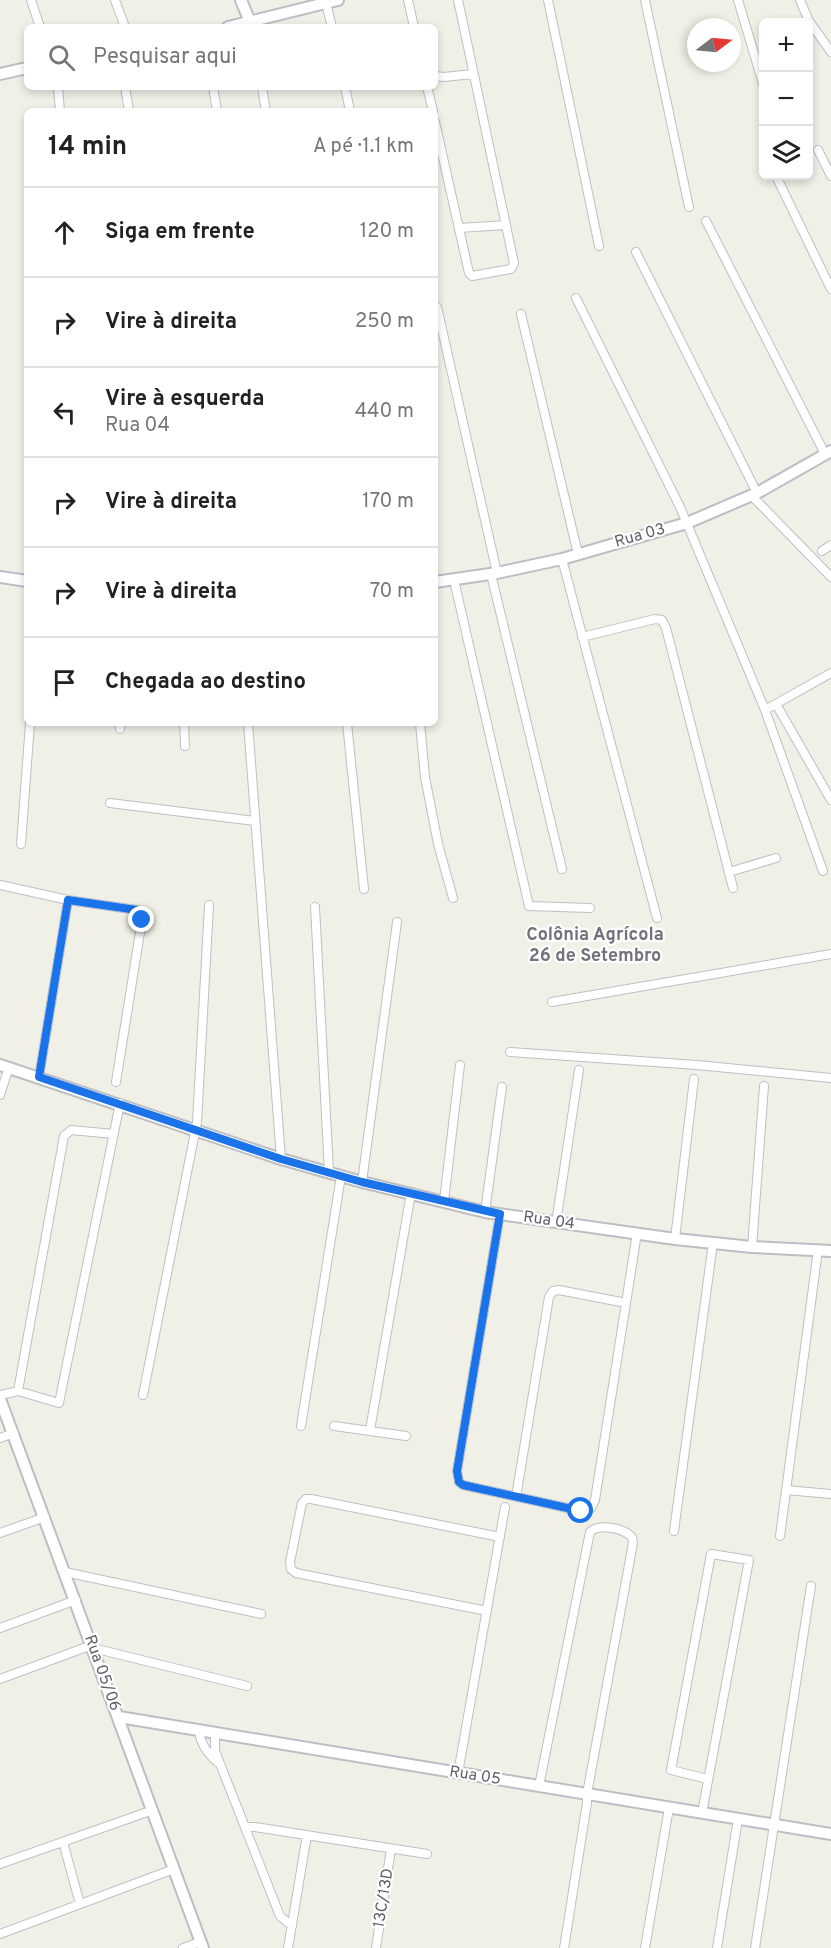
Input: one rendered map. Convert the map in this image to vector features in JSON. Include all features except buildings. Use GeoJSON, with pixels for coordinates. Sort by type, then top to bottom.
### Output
{"type":"FeatureCollection","features":[{"type":"Feature","properties":{"kind":"street"},"geometry":{"type":"LineString","coordinates":[[31,0],[39,24]]}},
{"type":"Feature","properties":{"kind":"street"},"geometry":{"type":"LineString","coordinates":[[115,0],[123,24]]}},
{"type":"Feature","properties":{"kind":"street"},"geometry":{"type":"LineString","coordinates":[[242,0],[250,24],[338,0]]}},
{"type":"Feature","properties":{"kind":"street"},"geometry":{"type":"LineString","coordinates":[[408,0],[413,24]]}},
{"type":"Feature","properties":{"kind":"street"},"geometry":{"type":"LineString","coordinates":[[438,135],[469,273],[472,276],[511,269],[514,263],[458,0]]}},
{"type":"Feature","properties":{"kind":"street"},"geometry":{"type":"LineString","coordinates":[[548,0],[599,246]]}},
{"type":"Feature","properties":{"kind":"street"},"geometry":{"type":"LineString","coordinates":[[645,0],[689,207]]}},
{"type":"Feature","properties":{"kind":"street"},"geometry":{"type":"LineString","coordinates":[[738,0],[760,72]]}},
{"type":"Feature","properties":{"kind":"street"},"geometry":{"type":"LineString","coordinates":[[800,0],[808,21],[831,52]]}},
{"type":"Feature","properties":{"kind":"street"},"geometry":{"type":"LineString","coordinates":[[327,3],[331,24]]}},
{"type":"Feature","properties":{"kind":"street"},"geometry":{"type":"LineString","coordinates":[[0,74],[24,69]]}},
{"type":"Feature","properties":{"kind":"street"},"geometry":{"type":"LineString","coordinates":[[438,76],[473,74]]}},
{"type":"Feature","properties":{"kind":"street"},"geometry":{"type":"LineString","coordinates":[[58,90],[60,108]]}},
{"type":"Feature","properties":{"kind":"street"},"geometry":{"type":"LineString","coordinates":[[126,90],[128,108]]}},
{"type":"Feature","properties":{"kind":"street"},"geometry":{"type":"LineString","coordinates":[[214,90],[216,108]]}},
{"type":"Feature","properties":{"kind":"street"},"geometry":{"type":"LineString","coordinates":[[262,90],[266,108]]}},
{"type":"Feature","properties":{"kind":"street"},"geometry":{"type":"LineString","coordinates":[[346,90],[349,108]]}},
{"type":"Feature","properties":{"kind":"street"},"geometry":{"type":"LineString","coordinates":[[428,90],[432,108]]}},
{"type":"Feature","properties":{"kind":"street"},"geometry":{"type":"LineString","coordinates":[[818,150],[831,176]]}},
{"type":"Feature","properties":{"kind":"street"},"geometry":{"type":"LineString","coordinates":[[778,180],[831,289]]}},
{"type":"Feature","properties":{"kind":"street"},"geometry":{"type":"LineString","coordinates":[[706,221],[828,453]]}},
{"type":"Feature","properties":{"kind":"street"},"geometry":{"type":"LineString","coordinates":[[459,228],[506,225]]}},
{"type":"Feature","properties":{"kind":"street"},"geometry":{"type":"LineString","coordinates":[[636,252],[754,494],[831,577]]}},
{"type":"Feature","properties":{"kind":"street"},"geometry":{"type":"LineString","coordinates":[[576,298],[687,523],[765,710],[823,871]]}},
{"type":"Feature","properties":{"kind":"street"},"geometry":{"type":"LineString","coordinates":[[438,312],[494,574],[562,869]]}},
{"type":"Feature","properties":{"kind":"street"},"geometry":{"type":"LineString","coordinates":[[521,314],[578,554]]}},
{"type":"Feature","properties":{"kind":"street","name":"Rua 03"},"geometry":{"type":"LineString","coordinates":[[438,582],[494,574],[561,559],[687,523],[754,494],[828,453]]}},
{"type":"Feature","properties":{"kind":"street"},"geometry":{"type":"LineString","coordinates":[[822,551],[831,545]]}},
{"type":"Feature","properties":{"kind":"street"},"geometry":{"type":"LineString","coordinates":[[561,559],[657,918]]}},
{"type":"Feature","properties":{"kind":"street"},"geometry":{"type":"LineString","coordinates":[[0,577],[24,581]]}},
{"type":"Feature","properties":{"kind":"street"},"geometry":{"type":"LineString","coordinates":[[454,580],[529,906],[590,908]]}},
{"type":"Feature","properties":{"kind":"street"},"geometry":{"type":"LineString","coordinates":[[582,637],[655,619],[662,620],[666,628],[733,888]]}},
{"type":"Feature","properties":{"kind":"street"},"geometry":{"type":"LineString","coordinates":[[765,710],[831,673]]}},
{"type":"Feature","properties":{"kind":"street"},"geometry":{"type":"LineString","coordinates":[[776,704],[831,800]]}},
{"type":"Feature","properties":{"kind":"street"},"geometry":{"type":"LineString","coordinates":[[21,844],[30,726]]}},
{"type":"Feature","properties":{"kind":"street"},"geometry":{"type":"LineString","coordinates":[[184,726],[185,746]]}},
{"type":"Feature","properties":{"kind":"street"},"geometry":{"type":"LineString","coordinates":[[248,726],[281,1159]]}},
{"type":"Feature","properties":{"kind":"street"},"geometry":{"type":"LineString","coordinates":[[347,726],[363,889]]}},
{"type":"Feature","properties":{"kind":"street"},"geometry":{"type":"LineString","coordinates":[[420,726],[425,777],[438,844],[453,898]]}},
{"type":"Feature","properties":{"kind":"street"},"geometry":{"type":"LineString","coordinates":[[110,803],[255,821]]}},
{"type":"Feature","properties":{"kind":"street"},"geometry":{"type":"LineString","coordinates":[[729,872],[776,858]]}},
{"type":"Feature","properties":{"kind":"street"},"geometry":{"type":"LineString","coordinates":[[0,885],[68,900],[137,910],[141,914],[142,920],[116,1083]]}},
{"type":"Feature","properties":{"kind":"street"},"geometry":{"type":"LineString","coordinates":[[39,1077],[68,900]]}},
{"type":"Feature","properties":{"kind":"street"},"geometry":{"type":"LineString","coordinates":[[143,1395],[195,1129],[209,905]]}},
{"type":"Feature","properties":{"kind":"street"},"geometry":{"type":"LineString","coordinates":[[315,907],[329,1172]]}},
{"type":"Feature","properties":{"kind":"street"},"geometry":{"type":"LineString","coordinates":[[362,1182],[397,922]]}},
{"type":"Feature","properties":{"kind":"street"},"geometry":{"type":"LineString","coordinates":[[552,1002],[831,954]]}},
{"type":"Feature","properties":{"kind":"street"},"geometry":{"type":"LineString","coordinates":[[510,1052],[697,1065],[831,1078]]}},
{"type":"Feature","properties":{"kind":"street"},"geometry":{"type":"LineString","coordinates":[[444,1201],[460,1065]]}},
{"type":"Feature","properties":{"kind":"street"},"geometry":{"type":"LineString","coordinates":[[0,1095],[4,1066]]}},
{"type":"Feature","properties":{"kind":"street","name":"Rua 04"},"geometry":{"type":"LineString","coordinates":[[4,1066],[120,1103],[281,1159],[362,1182],[485,1212],[675,1239],[752,1247],[831,1251]]}},
{"type":"Feature","properties":{"kind":"street"},"geometry":{"type":"LineString","coordinates":[[556,1223],[579,1070]]}},
{"type":"Feature","properties":{"kind":"street"},"geometry":{"type":"LineString","coordinates":[[675,1239],[694,1079]]}},
{"type":"Feature","properties":{"kind":"street"},"geometry":{"type":"LineString","coordinates":[[485,1212],[502,1086]]}},
{"type":"Feature","properties":{"kind":"street"},"geometry":{"type":"LineString","coordinates":[[752,1247],[764,1086]]}},
{"type":"Feature","properties":{"kind":"street"},"geometry":{"type":"LineString","coordinates":[[0,1397],[18,1391],[59,1403],[120,1103]]}},
{"type":"Feature","properties":{"kind":"street"},"geometry":{"type":"LineString","coordinates":[[18,1391],[64,1136],[71,1130],[114,1134]]}},
{"type":"Feature","properties":{"kind":"street"},"geometry":{"type":"LineString","coordinates":[[301,1426],[341,1176]]}},
{"type":"Feature","properties":{"kind":"street"},"geometry":{"type":"LineString","coordinates":[[370,1430],[411,1193]]}},
{"type":"Feature","properties":{"kind":"street"},"geometry":{"type":"LineString","coordinates":[[500,1214],[457,1471],[459,1482],[463,1485],[581,1511],[591,1508],[595,1500],[637,1233]]}},
{"type":"Feature","properties":{"kind":"street"},"geometry":{"type":"LineString","coordinates":[[674,1531],[713,1243]]}},
{"type":"Feature","properties":{"kind":"street"},"geometry":{"type":"LineString","coordinates":[[780,1536],[818,1250]]}},
{"type":"Feature","properties":{"kind":"street"},"geometry":{"type":"LineString","coordinates":[[516,1497],[549,1297],[553,1291],[559,1290],[626,1303]]}},
{"type":"Feature","properties":{"kind":"street","name":"Rua 05/06"},"geometry":{"type":"LineString","coordinates":[[0,1397],[201,1945]]}},
{"type":"Feature","properties":{"kind":"street"},"geometry":{"type":"LineString","coordinates":[[334,1426],[406,1436]]}},
{"type":"Feature","properties":{"kind":"street"},"geometry":{"type":"LineString","coordinates":[[0,1438],[14,1433]]}},
{"type":"Feature","properties":{"kind":"street"},"geometry":{"type":"LineString","coordinates":[[786,1490],[831,1494]]}},
{"type":"Feature","properties":{"kind":"street"},"geometry":{"type":"LineString","coordinates":[[487,1611],[296,1573],[291,1569],[290,1562],[302,1503],[306,1499],[500,1537]]}},
{"type":"Feature","properties":{"kind":"street"},"geometry":{"type":"LineString","coordinates":[[458,1773],[505,1507]]}},
{"type":"Feature","properties":{"kind":"street"},"geometry":{"type":"LineString","coordinates":[[0,1533],[45,1517]]}},
{"type":"Feature","properties":{"kind":"street"},"geometry":{"type":"LineString","coordinates":[[538,1786],[590,1532],[600,1527],[627,1532],[632,1537],[633,1543],[587,1794],[564,1948]]}},
{"type":"Feature","properties":{"kind":"street"},"geometry":{"type":"LineString","coordinates":[[702,1813],[749,1560],[711,1554],[671,1770],[708,1779]]}},
{"type":"Feature","properties":{"kind":"street"},"geometry":{"type":"LineString","coordinates":[[65,1572],[261,1614]]}},
{"type":"Feature","properties":{"kind":"street"},"geometry":{"type":"LineString","coordinates":[[755,1948],[811,1586]]}},
{"type":"Feature","properties":{"kind":"street"},"geometry":{"type":"LineString","coordinates":[[0,1628],[76,1600]]}},
{"type":"Feature","properties":{"kind":"street"},"geometry":{"type":"LineString","coordinates":[[0,1679],[93,1647],[247,1686]]}},
{"type":"Feature","properties":{"kind":"street","name":"Rua 05"},"geometry":{"type":"LineString","coordinates":[[119,1717],[831,1834]]}},
{"type":"Feature","properties":{"kind":"street"},"geometry":{"type":"LineString","coordinates":[[199,1731],[205,1750],[221,1765]]}},
{"type":"Feature","properties":{"kind":"street"},"geometry":{"type":"LineString","coordinates":[[215,1733],[215,1751],[280,1916],[292,1926]]}},
{"type":"Feature","properties":{"kind":"street"},"geometry":{"type":"LineString","coordinates":[[645,1948],[669,1808]]}},
{"type":"Feature","properties":{"kind":"street"},"geometry":{"type":"LineString","coordinates":[[0,1864],[153,1810]]}},
{"type":"Feature","properties":{"kind":"street"},"geometry":{"type":"LineString","coordinates":[[717,1948],[738,1819]]}},
{"type":"Feature","properties":{"kind":"street"},"geometry":{"type":"LineString","coordinates":[[246,1827],[427,1854]]}},
{"type":"Feature","properties":{"kind":"street"},"geometry":{"type":"LineString","coordinates":[[288,1948],[307,1835]]}},
{"type":"Feature","properties":{"kind":"street"},"geometry":{"type":"LineString","coordinates":[[63,1842],[80,1904]]}},
{"type":"Feature","properties":{"kind":"street","name":"13C/13D"},"geometry":{"type":"LineString","coordinates":[[376,1948],[392,1849]]}},
{"type":"Feature","properties":{"kind":"street"},"geometry":{"type":"LineString","coordinates":[[0,1934],[174,1869]]}},
{"type":"Feature","properties":{"kind":"street"},"geometry":{"type":"LineString","coordinates":[[183,1948],[201,1945]]}},
{"type":"Feature","properties":{"kind":"district","name":"Colônia Agrícola 26 de Setembro"},"geometry":{"type":"Point","coordinates":[595,945]}},
{"type":"Feature","properties":{"kind":"route"},"geometry":{"type":"LineString","coordinates":[[142,920],[137,910],[68,900],[39,1077],[281,1159],[362,1182],[500,1214],[457,1471],[459,1482],[463,1485],[581,1511]]}}]}
